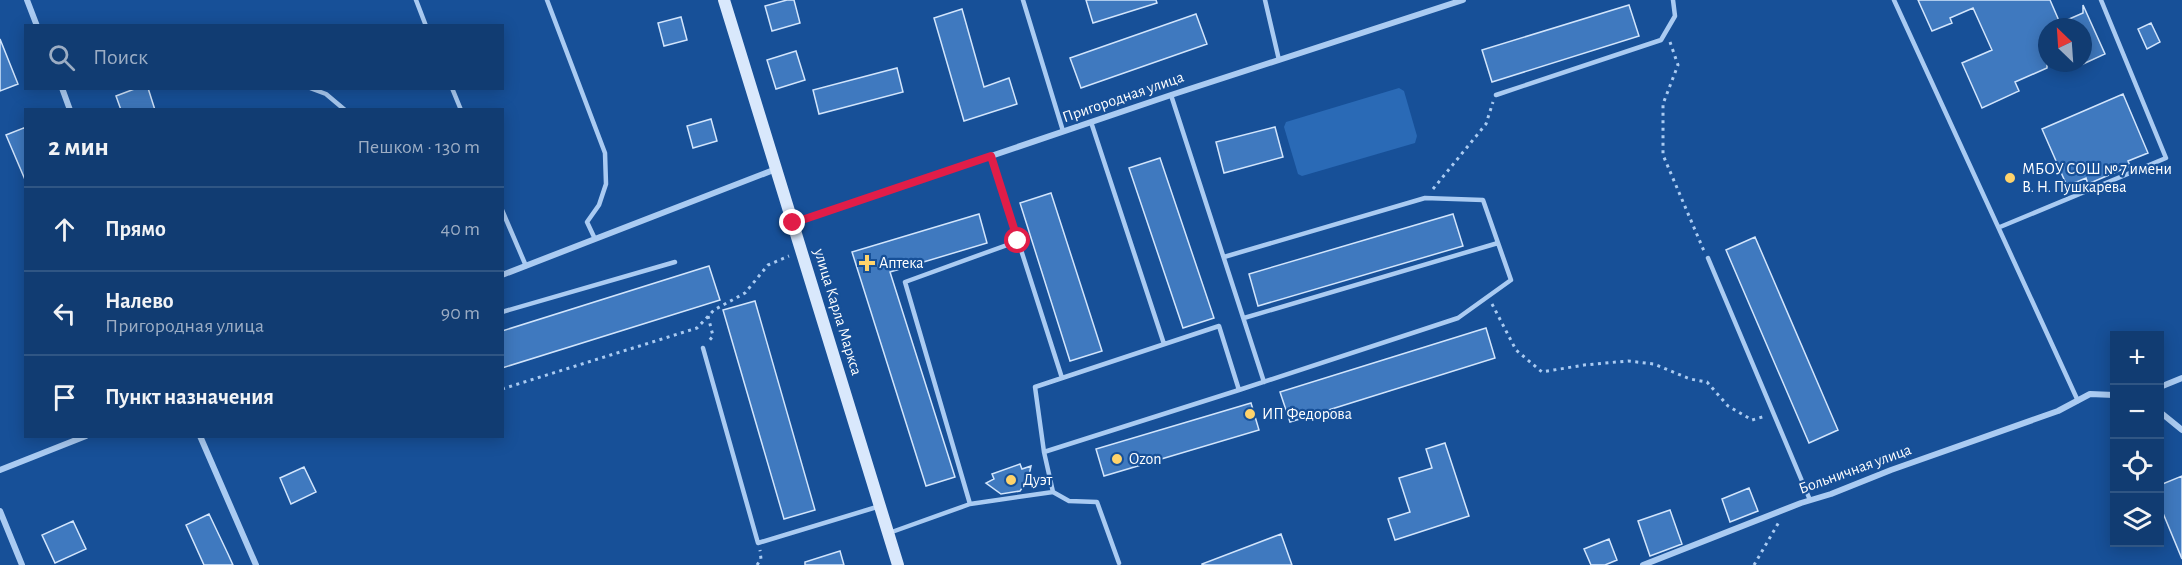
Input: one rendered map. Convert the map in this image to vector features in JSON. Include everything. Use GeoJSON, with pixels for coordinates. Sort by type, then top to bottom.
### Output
{"type":"FeatureCollection","features":[{"type":"Feature","properties":{"kind":"main road","name":"улица Карла Маркса"},"geometry":{"type":"LineString","coordinates":[[724,0],[898,565]]}},
{"type":"Feature","properties":{"kind":"street"},"geometry":{"type":"LineString","coordinates":[[27,0],[36,24]]}},
{"type":"Feature","properties":{"kind":"street","name":"Пригородная улица"},"geometry":{"type":"LineString","coordinates":[[793,223],[1171,95],[1463,0]]}},
{"type":"Feature","properties":{"kind":"street"},"geometry":{"type":"LineString","coordinates":[[63,90],[69,108]]}},
{"type":"Feature","properties":{"kind":"street"},"geometry":{"type":"LineString","coordinates":[[504,274],[776,169]]}},
{"type":"Feature","properties":{"kind":"street"},"geometry":{"type":"LineString","coordinates":[[2164,385],[2182,378]]}},
{"type":"Feature","properties":{"kind":"street","name":"Больничная улица"},"geometry":{"type":"LineString","coordinates":[[1643,565],[1810,500],[2058,411],[2090,394],[2110,395]]}},
{"type":"Feature","properties":{"kind":"street"},"geometry":{"type":"LineString","coordinates":[[2164,415],[2182,430]]}},
{"type":"Feature","properties":{"kind":"street"},"geometry":{"type":"LineString","coordinates":[[0,470],[81,438]]}},
{"type":"Feature","properties":{"kind":"street"},"geometry":{"type":"LineString","coordinates":[[201,438],[256,565]]}},
{"type":"Feature","properties":{"kind":"street"},"geometry":{"type":"LineString","coordinates":[[0,511],[22,565]]}},
{"type":"Feature","properties":{"kind":"lane"},"geometry":{"type":"LineString","coordinates":[[416,0],[425,24]]}},
{"type":"Feature","properties":{"kind":"lane"},"geometry":{"type":"LineString","coordinates":[[546,0],[605,153],[606,184],[599,205],[587,222],[595,239]]}},
{"type":"Feature","properties":{"kind":"lane"},"geometry":{"type":"LineString","coordinates":[[1023,0],[1063,131]]}},
{"type":"Feature","properties":{"kind":"lane"},"geometry":{"type":"LineString","coordinates":[[1265,0],[1279,60]]}},
{"type":"Feature","properties":{"kind":"lane"},"geometry":{"type":"LineString","coordinates":[[1496,95],[1661,40],[1675,16],[1672,0]]}},
{"type":"Feature","properties":{"kind":"lane"},"geometry":{"type":"LineString","coordinates":[[1894,0],[2078,401]]}},
{"type":"Feature","properties":{"kind":"lane"},"geometry":{"type":"LineString","coordinates":[[2000,227],[2166,158],[2101,0]]}},
{"type":"Feature","properties":{"kind":"lane"},"geometry":{"type":"LineString","coordinates":[[315,90],[326,94],[343,108]]}},
{"type":"Feature","properties":{"kind":"lane"},"geometry":{"type":"LineString","coordinates":[[453,90],[460,108]]}},
{"type":"Feature","properties":{"kind":"lane"},"geometry":{"type":"LineString","coordinates":[[1171,95],[1264,381]]}},
{"type":"Feature","properties":{"kind":"lane"},"geometry":{"type":"LineString","coordinates":[[1091,122],[1164,344]]}},
{"type":"Feature","properties":{"kind":"lane"},"geometry":{"type":"LineString","coordinates":[[991,156],[1062,378]]}},
{"type":"Feature","properties":{"kind":"lane"},"geometry":{"type":"LineString","coordinates":[[1044,452],[1458,318],[1510,280],[1483,200],[1425,198],[1224,257]]}},
{"type":"Feature","properties":{"kind":"lane"},"geometry":{"type":"LineString","coordinates":[[504,215],[526,266]]}},
{"type":"Feature","properties":{"kind":"lane"},"geometry":{"type":"LineString","coordinates":[[970,504],[905,282],[1018,241]]}},
{"type":"Feature","properties":{"kind":"lane"},"geometry":{"type":"LineString","coordinates":[[1244,318],[1498,243]]}},
{"type":"Feature","properties":{"kind":"lane"},"geometry":{"type":"LineString","coordinates":[[1708,258],[1810,500]]}},
{"type":"Feature","properties":{"kind":"lane"},"geometry":{"type":"LineString","coordinates":[[504,311],[675,262]]}},
{"type":"Feature","properties":{"kind":"lane"},"geometry":{"type":"LineString","coordinates":[[1053,492],[1044,452],[1035,387],[1219,326],[1239,390]]}},
{"type":"Feature","properties":{"kind":"lane"},"geometry":{"type":"LineString","coordinates":[[703,348],[758,543],[880,506]]}},
{"type":"Feature","properties":{"kind":"lane"},"geometry":{"type":"LineString","coordinates":[[888,534],[970,504],[1053,492],[1070,501],[1097,502],[1119,563]]}},
{"type":"Feature","properties":{"kind":"path"},"geometry":{"type":"LineString","coordinates":[[1666,31],[1678,65],[1663,104],[1663,155],[1708,258]]}},
{"type":"Feature","properties":{"kind":"path"},"geometry":{"type":"LineString","coordinates":[[1425,198],[1486,124],[1496,95]]}},
{"type":"Feature","properties":{"kind":"path"},"geometry":{"type":"LineString","coordinates":[[504,388],[697,328],[714,310],[745,293],[768,265],[802,251]]}},
{"type":"Feature","properties":{"kind":"path"},"geometry":{"type":"LineString","coordinates":[[1488,297],[1516,350],[1542,372],[1628,361],[1654,364],[1690,379],[1707,382],[1728,406],[1752,420],[1774,414]]}},
{"type":"Feature","properties":{"kind":"path"},"geometry":{"type":"LineString","coordinates":[[703,348],[713,336],[708,316]]}},
{"type":"Feature","properties":{"kind":"path"},"geometry":{"type":"LineString","coordinates":[[1754,565],[1786,509]]}},
{"type":"Feature","properties":{"kind":"path"},"geometry":{"type":"LineString","coordinates":[[757,565],[762,559],[758,543]]}},
{"type":"Feature","properties":{"kind":"shaded area"},"geometry":{"type":"Polygon","coordinates":[[[1399,88],[1404,91],[1417,136],[1415,143],[1302,176],[1298,174],[1284,127],[1286,122],[1399,88]]]}},
{"type":"Feature","properties":{"kind":"building"},"geometry":{"type":"Polygon","coordinates":[[[794,0],[800,23],[772,31],[765,6],[794,0]]]}},
{"type":"Feature","properties":{"kind":"building"},"geometry":{"type":"Polygon","coordinates":[[[1086,0],[1156,0],[1157,3],[1093,23],[1086,0]]]}},
{"type":"Feature","properties":{"kind":"building"},"geometry":{"type":"Polygon","coordinates":[[[1918,0],[2050,0],[2058,18],[2038,18],[2038,72],[2015,82],[2019,91],[1982,108],[1962,63],[1992,50],[1973,8],[1950,18],[1952,23],[1932,31],[1918,0]]]}},
{"type":"Feature","properties":{"kind":"building"},"geometry":{"type":"Polygon","coordinates":[[[1629,5],[1639,36],[1492,82],[1482,50],[1629,5]]]}},
{"type":"Feature","properties":{"kind":"building"},"geometry":{"type":"Polygon","coordinates":[[[2083,5],[2089,18],[2072,18],[2083,13],[2083,5]]]}},
{"type":"Feature","properties":{"kind":"building"},"geometry":{"type":"Polygon","coordinates":[[[962,9],[984,87],[1009,78],[1017,104],[964,121],[934,18],[962,9]]]}},
{"type":"Feature","properties":{"kind":"building"},"geometry":{"type":"Polygon","coordinates":[[[1196,14],[1207,44],[1081,88],[1070,58],[1196,14]]]}},
{"type":"Feature","properties":{"kind":"building"},"geometry":{"type":"Polygon","coordinates":[[[681,17],[687,40],[664,46],[658,23],[681,17]]]}},
{"type":"Feature","properties":{"kind":"building"},"geometry":{"type":"Polygon","coordinates":[[[2151,23],[2160,42],[2147,49],[2138,29],[2151,23]]]}},
{"type":"Feature","properties":{"kind":"building"},"geometry":{"type":"Polygon","coordinates":[[[2092,25],[2105,54],[2092,60],[2092,25]]]}},
{"type":"Feature","properties":{"kind":"building"},"geometry":{"type":"Polygon","coordinates":[[[0,39],[18,84],[0,91],[0,39]]]}},
{"type":"Feature","properties":{"kind":"building"},"geometry":{"type":"Polygon","coordinates":[[[796,51],[805,80],[776,89],[767,60],[796,51]]]}},
{"type":"Feature","properties":{"kind":"building"},"geometry":{"type":"Polygon","coordinates":[[[897,68],[903,92],[819,114],[813,90],[897,68]]]}},
{"type":"Feature","properties":{"kind":"building"},"geometry":{"type":"Polygon","coordinates":[[[132,90],[149,90],[154,108],[120,108],[116,96],[132,90]]]}},
{"type":"Feature","properties":{"kind":"building"},"geometry":{"type":"Polygon","coordinates":[[[2123,94],[2148,153],[2128,161],[2130,166],[2088,184],[2086,178],[2067,186],[2042,129],[2123,94]]]}},
{"type":"Feature","properties":{"kind":"building"},"geometry":{"type":"Polygon","coordinates":[[[711,119],[717,141],[693,148],[687,126],[711,119]]]}},
{"type":"Feature","properties":{"kind":"building"},"geometry":{"type":"Polygon","coordinates":[[[1275,127],[1283,157],[1224,173],[1216,142],[1275,127]]]}},
{"type":"Feature","properties":{"kind":"building"},"geometry":{"type":"Polygon","coordinates":[[[24,128],[24,177],[6,135],[24,128]]]}},
{"type":"Feature","properties":{"kind":"building"},"geometry":{"type":"Polygon","coordinates":[[[1160,158],[1214,318],[1183,328],[1129,168],[1160,158]]]}},
{"type":"Feature","properties":{"kind":"building"},"geometry":{"type":"Polygon","coordinates":[[[1051,193],[1102,351],[1070,361],[1020,203],[1051,193]]]}},
{"type":"Feature","properties":{"kind":"building"},"geometry":{"type":"Polygon","coordinates":[[[979,214],[987,243],[890,272],[955,477],[926,486],[852,252],[979,214]]]}},
{"type":"Feature","properties":{"kind":"building"},"geometry":{"type":"Polygon","coordinates":[[[1453,214],[1463,246],[1258,306],[1249,274],[1453,214]]]}},
{"type":"Feature","properties":{"kind":"building"},"geometry":{"type":"Polygon","coordinates":[[[1755,237],[1838,430],[1809,443],[1726,250],[1755,237]]]}},
{"type":"Feature","properties":{"kind":"building"},"geometry":{"type":"Polygon","coordinates":[[[709,266],[720,300],[504,367],[504,330],[709,266]]]}},
{"type":"Feature","properties":{"kind":"building"},"geometry":{"type":"Polygon","coordinates":[[[755,301],[815,510],[784,519],[723,310],[755,301]]]}},
{"type":"Feature","properties":{"kind":"building"},"geometry":{"type":"Polygon","coordinates":[[[1486,328],[1495,358],[1290,422],[1280,392],[1486,328]]]}},
{"type":"Feature","properties":{"kind":"building"},"geometry":{"type":"Polygon","coordinates":[[[1251,403],[1259,430],[1104,476],[1096,449],[1251,403]]]}},
{"type":"Feature","properties":{"kind":"building"},"geometry":{"type":"Polygon","coordinates":[[[1445,443],[1469,516],[1395,540],[1388,519],[1410,512],[1399,478],[1432,468],[1426,449],[1445,443]]]}},
{"type":"Feature","properties":{"kind":"building","name":"Дуэт"},"geometry":{"type":"Polygon","coordinates":[[[1020,464],[1022,469],[1031,466],[1028,480],[1020,491],[1001,494],[986,483],[994,479],[992,474],[1020,464]]]}},
{"type":"Feature","properties":{"kind":"building"},"geometry":{"type":"Polygon","coordinates":[[[304,467],[316,492],[291,504],[280,478],[304,467]]]}},
{"type":"Feature","properties":{"kind":"building"},"geometry":{"type":"Polygon","coordinates":[[[2182,476],[2182,559],[2164,516],[2164,483],[2182,476]]]}},
{"type":"Feature","properties":{"kind":"building"},"geometry":{"type":"Polygon","coordinates":[[[1749,488],[1758,511],[1730,522],[1722,499],[1749,488]]]}},
{"type":"Feature","properties":{"kind":"building"},"geometry":{"type":"Polygon","coordinates":[[[1670,510],[1682,544],[1650,556],[1638,521],[1670,510]]]}},
{"type":"Feature","properties":{"kind":"building"},"geometry":{"type":"Polygon","coordinates":[[[209,514],[233,565],[204,565],[186,525],[209,514]]]}},
{"type":"Feature","properties":{"kind":"building"},"geometry":{"type":"Polygon","coordinates":[[[73,521],[86,549],[55,563],[42,535],[73,521]]]}},
{"type":"Feature","properties":{"kind":"building"},"geometry":{"type":"Polygon","coordinates":[[[1281,534],[1292,565],[1202,565],[1202,564],[1281,534]]]}},
{"type":"Feature","properties":{"kind":"building"},"geometry":{"type":"Polygon","coordinates":[[[1609,539],[1617,560],[1605,565],[1591,565],[1584,549],[1609,539]]]}},
{"type":"Feature","properties":{"kind":"building"},"geometry":{"type":"Polygon","coordinates":[[[840,551],[844,565],[805,565],[805,562],[840,551]]]}},
{"type":"Feature","properties":{"kind":"place","name":"МБОУ СОШ № 7 имени В. Н. Пушкарева"},"geometry":{"type":"Point","coordinates":[2010,178]}},
{"type":"Feature","properties":{"kind":"place","name":"Аптека"},"geometry":{"type":"Point","coordinates":[867,263]}},
{"type":"Feature","properties":{"kind":"place","name":"ИП Федорова"},"geometry":{"type":"Point","coordinates":[1250,414]}},
{"type":"Feature","properties":{"kind":"place","name":"Ozon"},"geometry":{"type":"Point","coordinates":[1117,459]}},
{"type":"Feature","properties":{"kind":"place","name":"Дуэт"},"geometry":{"type":"Point","coordinates":[1011,480]}},
{"type":"Feature","properties":{"kind":"route"},"geometry":{"type":"LineString","coordinates":[[793,223],[991,156],[1018,241]]}}]}
